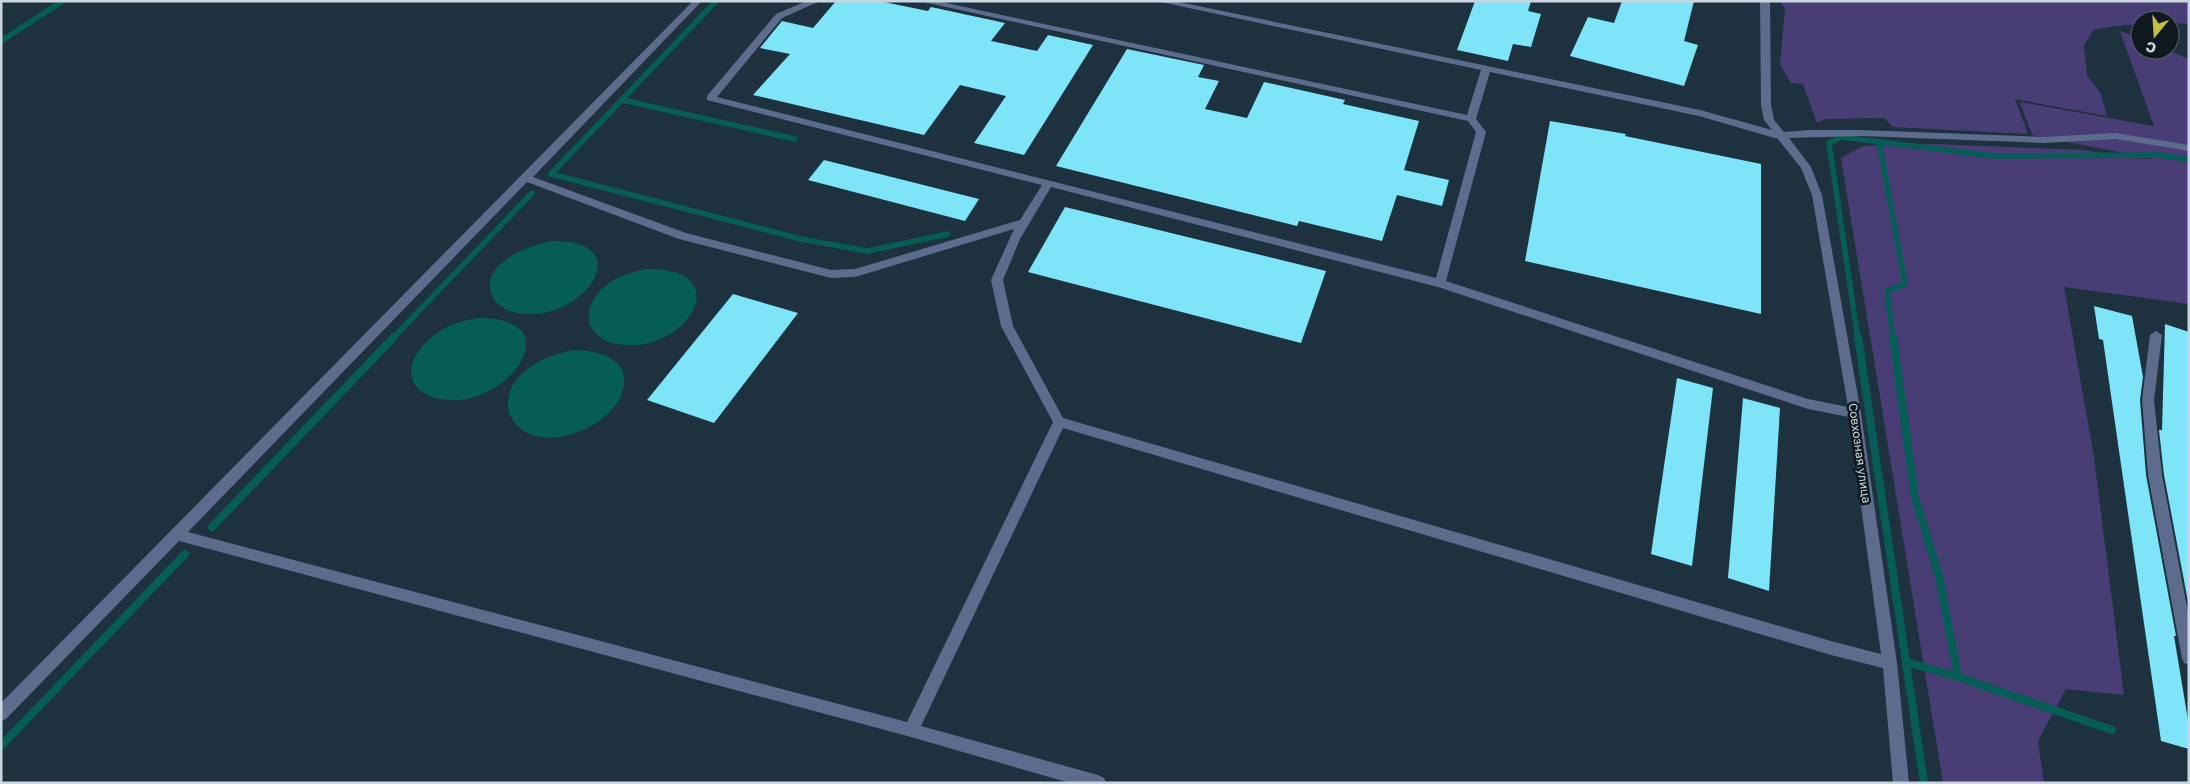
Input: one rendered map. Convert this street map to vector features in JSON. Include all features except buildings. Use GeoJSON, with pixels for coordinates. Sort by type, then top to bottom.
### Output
{"type":"FeatureCollection","features":[{"type":"Feature","properties":{"kind":"street"},"geometry":{"type":"LineString","coordinates":[[1,714],[698,1]]}},
{"type":"Feature","properties":{"kind":"street"},"geometry":{"type":"LineString","coordinates":[[816,1],[779,16],[711,98],[1440,283],[1808,404],[1855,414]]}},
{"type":"Feature","properties":{"kind":"street"},"geometry":{"type":"LineString","coordinates":[[923,1],[1471,119],[1481,132],[1440,283]]}},
{"type":"Feature","properties":{"kind":"street"},"geometry":{"type":"LineString","coordinates":[[1160,1],[1700,113],[1780,136],[1808,133],[1871,133],[2044,140],[2116,136],[2189,148]]}},
{"type":"Feature","properties":{"kind":"street","name":"Совхозная улица"},"geometry":{"type":"LineString","coordinates":[[1765,1],[1766,105],[1769,120],[1806,168],[1817,195],[1855,414],[1890,663],[1901,783]]}},
{"type":"Feature","properties":{"kind":"street"},"geometry":{"type":"LineString","coordinates":[[1471,119],[1486,69]]}},
{"type":"Feature","properties":{"kind":"street"},"geometry":{"type":"LineString","coordinates":[[526,178],[683,236],[831,274],[855,273],[1023,223]]}},
{"type":"Feature","properties":{"kind":"street"},"geometry":{"type":"LineString","coordinates":[[1048,183],[1014,239],[998,280],[1007,326],[1059,422],[1803,640],[1890,663]]}},
{"type":"Feature","properties":{"kind":"street"},"geometry":{"type":"LineString","coordinates":[[2156,335],[2148,400],[2156,474],[2189,658]]}},
{"type":"Feature","properties":{"kind":"street"},"geometry":{"type":"LineString","coordinates":[[911,730],[1059,422]]}},
{"type":"Feature","properties":{"kind":"street"},"geometry":{"type":"LineString","coordinates":[[176,534],[911,730],[1098,783]]}},
{"type":"Feature","properties":{"kind":"shaded area"},"geometry":{"type":"Polygon","coordinates":[[[1780,1],[2189,1],[2189,24],[2180,24],[2180,10],[2130,10],[2130,25],[2093,30],[2084,46],[2087,75],[2101,94],[2107,116],[2015,99],[2028,134],[1893,127],[1884,118],[1825,119],[1817,123],[1803,84],[1791,83],[1780,64],[1785,9],[1780,1]]]}},
{"type":"Feature","properties":{"kind":"shaded area"},"geometry":{"type":"Polygon","coordinates":[[[2120,31],[2130,35],[2130,59],[2120,31]]]}},
{"type":"Feature","properties":{"kind":"shaded area"},"geometry":{"type":"Polygon","coordinates":[[[2180,55],[2189,59],[2189,304],[2064,287],[2094,457],[2124,695],[2066,689],[2038,741],[2044,783],[1943,783],[1841,158],[1863,146],[1935,144],[2085,150],[2128,158],[2154,159],[2032,135],[2020,102],[2154,126],[2130,60],[2180,60],[2180,55]]]}},
{"type":"Feature","properties":{"kind":"shaded area"},"geometry":{"type":"Polygon","coordinates":[[[551,241],[578,244],[593,252],[598,265],[594,279],[583,293],[567,304],[547,312],[524,314],[507,310],[500,305],[494,299],[490,287],[491,277],[497,268],[506,260],[530,247],[551,241]]]}},
{"type":"Feature","properties":{"kind":"shaded area"},"geometry":{"type":"Polygon","coordinates":[[[647,269],[675,272],[692,282],[697,296],[693,311],[681,326],[664,338],[642,344],[617,344],[597,335],[591,328],[589,311],[597,294],[605,286],[620,277],[647,269]]]}},
{"type":"Feature","properties":{"kind":"shaded area"},"geometry":{"type":"Polygon","coordinates":[[[478,318],[506,321],[522,331],[526,345],[521,361],[509,376],[492,390],[470,398],[447,400],[432,397],[422,392],[415,385],[412,376],[412,366],[423,346],[443,329],[460,322],[478,318]]]}},
{"type":"Feature","properties":{"kind":"shaded area"},"geometry":{"type":"Polygon","coordinates":[[[573,350],[601,354],[617,363],[622,370],[624,379],[623,390],[618,401],[611,411],[596,423],[562,437],[537,436],[520,428],[510,414],[509,396],[518,378],[539,362],[573,350]]]}},
{"type":"Feature","properties":{"kind":"waterway"},"geometry":{"type":"LineString","coordinates":[[1,41],[63,1]]}},
{"type":"Feature","properties":{"kind":"waterway"},"geometry":{"type":"LineString","coordinates":[[716,1],[551,174],[801,239],[867,251],[948,234]]}},
{"type":"Feature","properties":{"kind":"waterway"},"geometry":{"type":"LineString","coordinates":[[622,100],[795,139]]}},
{"type":"Feature","properties":{"kind":"waterway"},"geometry":{"type":"LineString","coordinates":[[1858,339],[1829,143],[1841,137],[1993,156],[2160,155],[2189,160]]}},
{"type":"Feature","properties":{"kind":"waterway"},"geometry":{"type":"LineString","coordinates":[[1879,142],[1905,284],[1887,291],[1893,339]]}},
{"type":"Feature","properties":{"kind":"waterway"},"geometry":{"type":"LineString","coordinates":[[392,339],[532,193]]}},
{"type":"Feature","properties":{"kind":"waterway"},"geometry":{"type":"LineString","coordinates":[[212,527],[394,337]]}},
{"type":"Feature","properties":{"kind":"waterway"},"geometry":{"type":"LineString","coordinates":[[1858,337],[1906,662]]}},
{"type":"Feature","properties":{"kind":"waterway"},"geometry":{"type":"LineString","coordinates":[[1893,337],[1915,498],[1939,576],[1958,677]]}},
{"type":"Feature","properties":{"kind":"waterway"},"geometry":{"type":"LineString","coordinates":[[1,746],[185,554]]}},
{"type":"Feature","properties":{"kind":"waterway"},"geometry":{"type":"LineString","coordinates":[[1906,662],[1958,677]]}},
{"type":"Feature","properties":{"kind":"waterway"},"geometry":{"type":"LineString","coordinates":[[1906,662],[1924,783]]}},
{"type":"Feature","properties":{"kind":"waterway"},"geometry":{"type":"LineString","coordinates":[[1958,677],[2112,730]]}}]}
